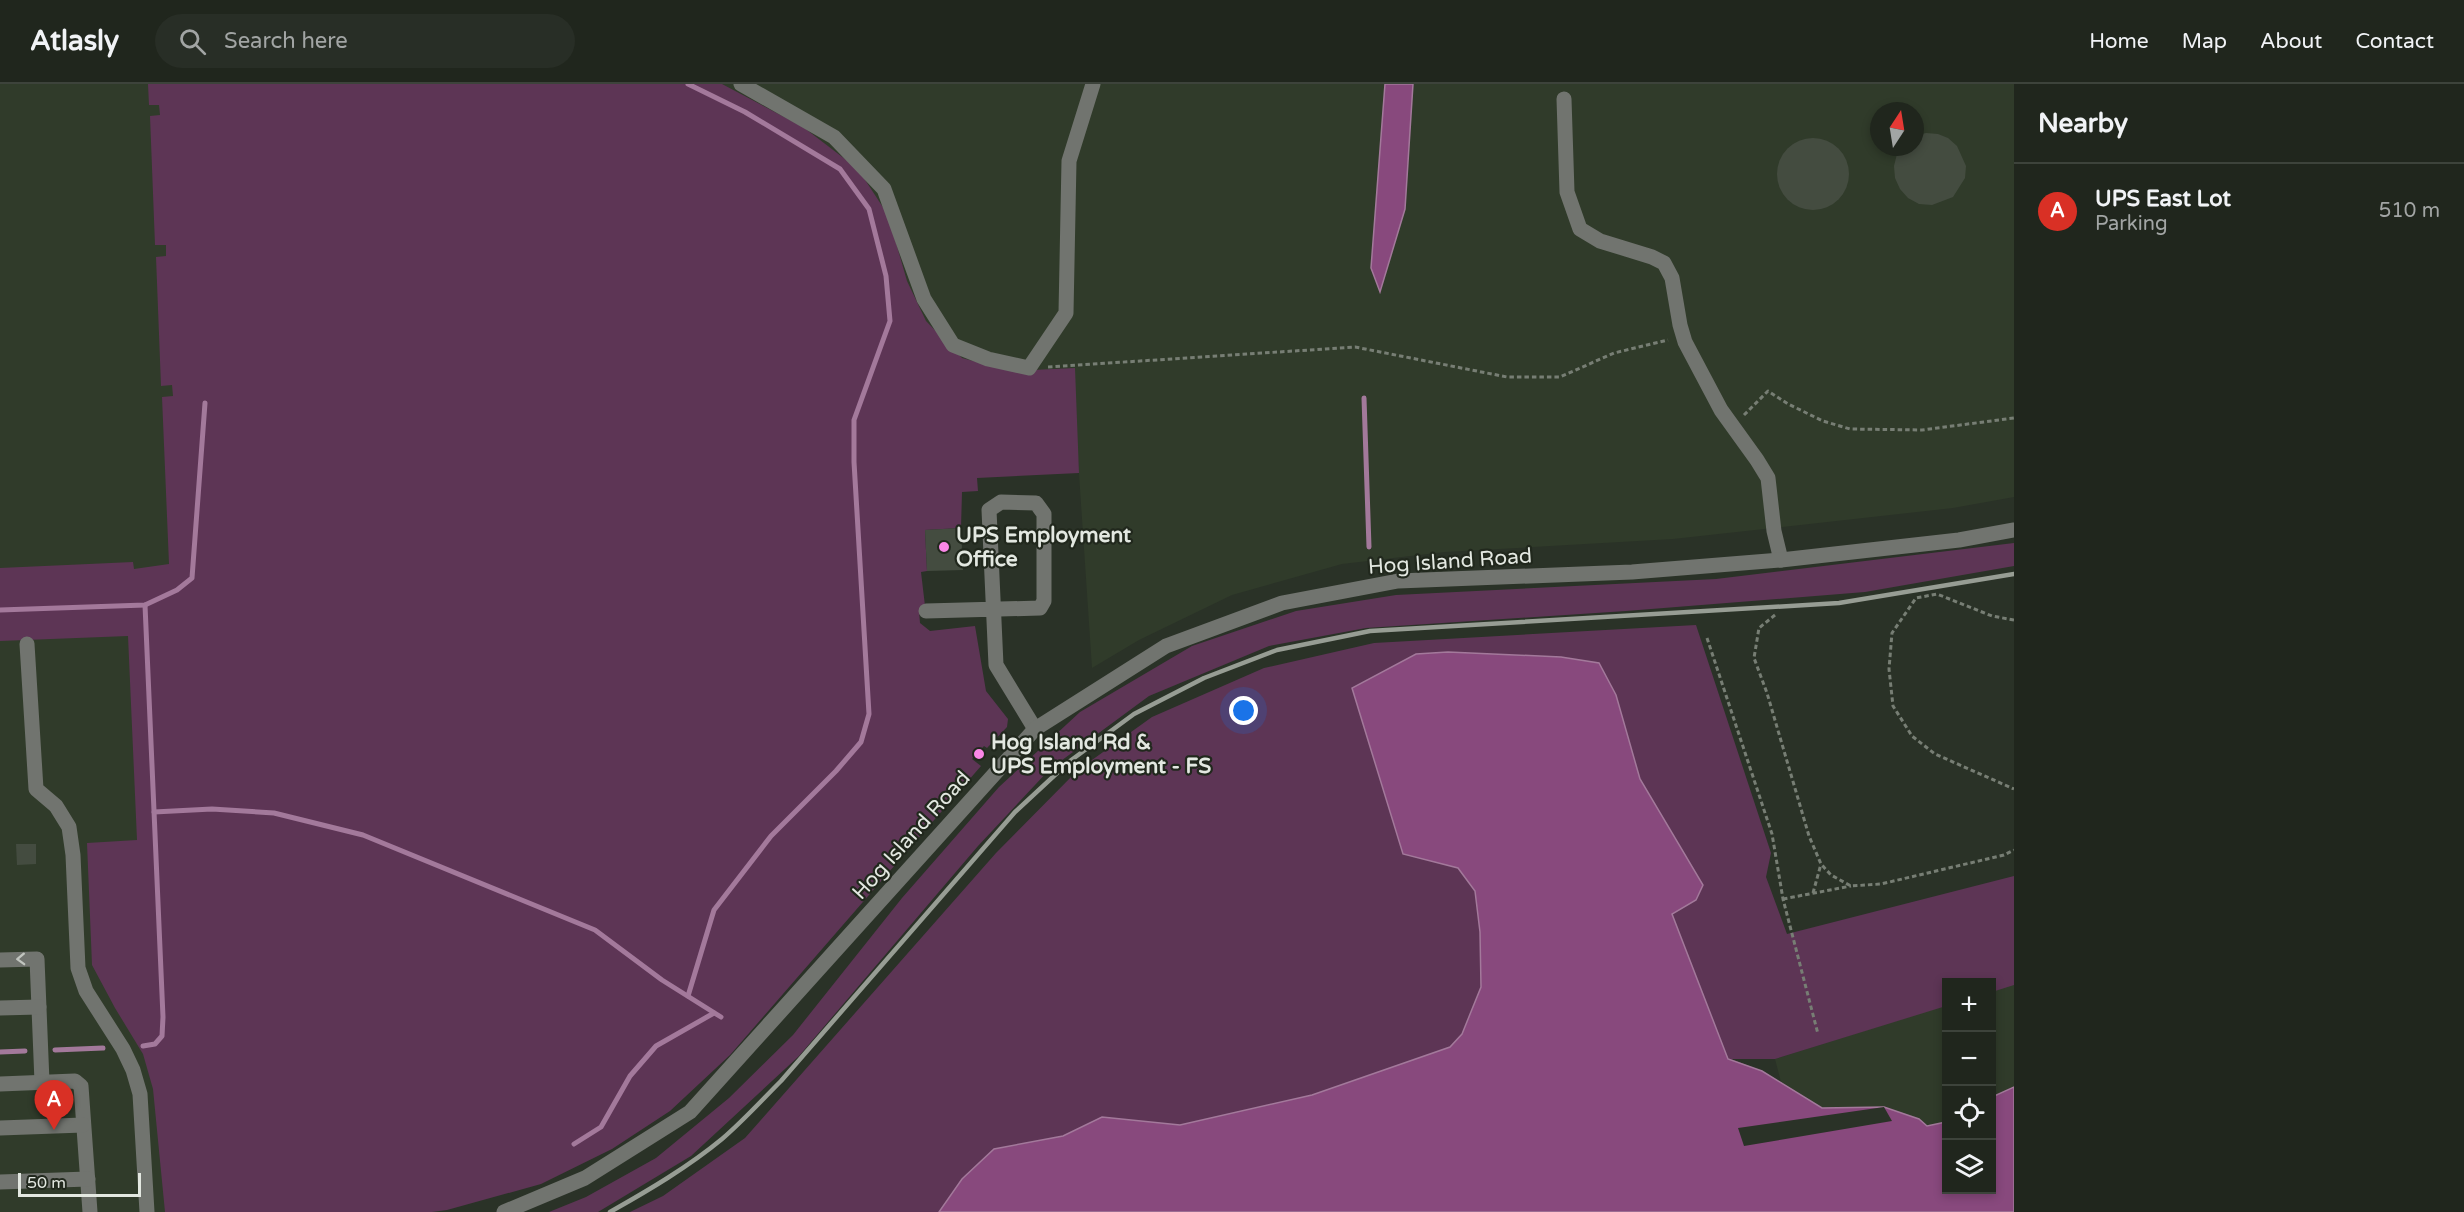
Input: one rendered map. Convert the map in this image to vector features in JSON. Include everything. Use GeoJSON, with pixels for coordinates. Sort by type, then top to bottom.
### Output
{"type":"FeatureCollection","features":[{"type":"Feature","properties":{"kind":"street"},"geometry":{"type":"LineString","coordinates":[[741,84],[834,136],[884,189],[924,299],[953,345],[988,359],[1029,368],[1066,313],[1069,161],[1093,84]]}},
{"type":"Feature","properties":{"kind":"street"},"geometry":{"type":"LineString","coordinates":[[1564,99],[1568,192],[1580,229],[1600,241],[1664,263],[1672,279],[1684,336],[1720,410],[1768,478],[1774,531],[1781,560]]}},
{"type":"Feature","properties":{"kind":"street"},"geometry":{"type":"LineString","coordinates":[[926,611],[994,610],[1040,608],[1044,601],[1044,514],[1036,503],[1001,502],[989,510],[994,610],[996,665],[1035,729]]}},
{"type":"Feature","properties":{"kind":"street","name":"Hog Island Road"},"geometry":{"type":"LineString","coordinates":[[504,1212],[585,1178],[690,1112],[1035,729],[1166,646],[1282,603],[1398,581],[1632,572],[1781,560],[1959,540],[2014,530]]}},
{"type":"Feature","properties":{"kind":"street"},"geometry":{"type":"LineString","coordinates":[[27,644],[36,789],[56,806],[69,827],[73,855],[78,968],[86,991],[123,1049],[133,1070],[140,1094],[147,1212]]}},
{"type":"Feature","properties":{"kind":"street"},"geometry":{"type":"LineString","coordinates":[[0,960],[37,959],[42,1082]]}},
{"type":"Feature","properties":{"kind":"street"},"geometry":{"type":"LineString","coordinates":[[0,1008],[39,1007]]}},
{"type":"Feature","properties":{"kind":"street"},"geometry":{"type":"LineString","coordinates":[[0,1084],[75,1081],[81,1086],[90,1212]]}},
{"type":"Feature","properties":{"kind":"street"},"geometry":{"type":"LineString","coordinates":[[0,1128],[83,1125]]}},
{"type":"Feature","properties":{"kind":"street"},"geometry":{"type":"LineString","coordinates":[[0,1182],[88,1179]]}},
{"type":"Feature","properties":{"kind":"path"},"geometry":{"type":"LineString","coordinates":[[1029,368],[1355,347],[1507,377],[1560,376],[1614,353],[1684,336]]}},
{"type":"Feature","properties":{"kind":"path"},"geometry":{"type":"LineString","coordinates":[[1732,425],[1768,391],[1788,404],[1823,421],[1850,429],[1922,430],[2014,418]]}},
{"type":"Feature","properties":{"kind":"path"},"geometry":{"type":"LineString","coordinates":[[2014,620],[1992,616],[1937,594],[1916,598],[1892,633],[1889,669],[1893,706],[1912,736],[1935,754],[2014,789]]}},
{"type":"Feature","properties":{"kind":"path"},"geometry":{"type":"LineString","coordinates":[[1775,615],[1759,628],[1754,658],[1767,693],[1809,836],[1821,864],[1831,875],[1851,886]]}},
{"type":"Feature","properties":{"kind":"path"},"geometry":{"type":"LineString","coordinates":[[1707,638],[1772,834],[1783,899],[1818,1034]]}},
{"type":"Feature","properties":{"kind":"path"},"geometry":{"type":"LineString","coordinates":[[1783,899],[1851,886],[1881,884],[2004,855],[2014,850]]}},
{"type":"Feature","properties":{"kind":"path"},"geometry":{"type":"LineString","coordinates":[[1813,893],[1821,864]]}},
{"type":"Feature","properties":{"kind":"shaded area"},"geometry":{"type":"Polygon","coordinates":[[[0,84],[2014,84],[2014,497],[1953,508],[1673,539],[1445,552],[1342,564],[1232,595],[1139,640],[1092,668],[1076,429],[873,441],[194,1212],[0,1212],[0,84]]]}},
{"type":"Feature","properties":{"kind":"shaded area"},"geometry":{"type":"Polygon","coordinates":[[[148,84],[722,84],[803,127],[858,169],[888,215],[907,281],[926,321],[962,358],[1010,371],[1075,368],[1079,473],[977,478],[978,491],[962,492],[961,528],[925,530],[927,571],[921,572],[925,606],[919,611],[920,623],[930,631],[975,626],[986,691],[1008,719],[1007,727],[987,748],[984,746],[972,759],[981,766],[730,1055],[670,1111],[612,1149],[541,1184],[432,1212],[165,1212],[153,1089],[143,1054],[92,965],[87,843],[137,840],[128,636],[0,641],[0,568],[133,562],[134,569],[169,564],[162,397],[173,396],[172,385],[161,386],[156,257],[166,256],[166,245],[155,245],[150,116],[160,115],[159,105],[149,105],[148,84]]]}},
{"type":"Feature","properties":{"kind":"shaded area"},"geometry":{"type":"Polygon","coordinates":[[[1385,84],[1413,84],[1405,209],[1380,292],[1371,268],[1385,84]]]}},
{"type":"Feature","properties":{"kind":"shaded area"},"geometry":{"type":"Polygon","coordinates":[[[2014,543],[2014,566],[1865,592],[1366,628],[1269,646],[1149,696],[1050,769],[978,846],[799,1056],[691,1156],[598,1212],[549,1212],[586,1197],[656,1158],[729,1098],[793,1035],[902,898],[999,787],[1080,712],[1192,646],[1296,611],[1396,595],[1716,579],[2014,543]]]}},
{"type":"Feature","properties":{"kind":"shaded area"},"geometry":{"type":"Polygon","coordinates":[[[1696,625],[1771,853],[1766,877],[1787,934],[2014,876],[2014,985],[1996,991],[1996,978],[1942,978],[1942,1007],[1775,1059],[1731,1059],[1762,1071],[1822,1108],[1884,1107],[1919,1119],[1916,1135],[1111,1212],[630,1212],[663,1196],[745,1138],[996,853],[1078,770],[1152,717],[1264,668],[1374,643],[1696,625]]]}},
{"type":"Feature","properties":{"kind":"shaded area"},"geometry":{"type":"Polygon","coordinates":[[[1448,652],[1561,657],[1599,663],[1616,695],[1640,779],[1703,885],[1696,900],[1672,914],[1728,1059],[1762,1071],[1822,1108],[1884,1107],[1919,1119],[1927,1126],[1942,1123],[1942,1194],[1996,1194],[1996,1095],[2014,1087],[2014,1212],[939,1212],[962,1179],[994,1149],[1063,1136],[1102,1117],[1180,1125],[1312,1095],[1450,1047],[1462,1034],[1481,987],[1480,932],[1475,891],[1458,868],[1403,854],[1352,688],[1416,654],[1448,652]]]}},
{"type":"Feature","properties":{"kind":"shaded area"},"geometry":{"type":"Polygon","coordinates":[[[2014,984],[2014,1087],[1996,1095],[1996,1032],[1996,990],[2014,984]]]}},
{"type":"Feature","properties":{"kind":"shaded area"},"geometry":{"type":"Polygon","coordinates":[[[1942,1006],[1942,1123],[1927,1126],[1919,1119],[1884,1107],[1822,1108],[1782,1086],[1775,1059],[1942,1006]]]}},
{"type":"Feature","properties":{"kind":"pier"},"geometry":{"type":"Polygon","coordinates":[[[1884,1107],[1892,1121],[1744,1146],[1738,1128],[1884,1107]]]}},
{"type":"Feature","properties":{"kind":"building"},"geometry":{"type":"Polygon","coordinates":[[[1924,134],[1938,134],[1948,138],[1957,146],[1966,166],[1965,178],[1953,197],[1932,205],[1919,204],[1908,198],[1900,189],[1895,178],[1894,166],[1896,156],[1924,156],[1924,134]]]}},
{"type":"Feature","properties":{"kind":"building"},"geometry":{"type":"Polygon","coordinates":[[[1813,138],[1833,144],[1843,154],[1849,174],[1843,194],[1833,204],[1813,210],[1793,204],[1783,194],[1777,174],[1783,154],[1793,144],[1813,138]]]}},
{"type":"Feature","properties":{"kind":"building","name":"UPS Employment Office"},"geometry":{"type":"Polygon","coordinates":[[[961,528],[963,570],[927,571],[925,530],[961,528]]]}},
{"type":"Feature","properties":{"kind":"building"},"geometry":{"type":"Polygon","coordinates":[[[16,844],[36,844],[36,864],[17,865],[16,844]]]}},
{"type":"Feature","properties":{"kind":"waterway"},"geometry":{"type":"LineString","coordinates":[[688,84],[745,112],[840,169],[869,209],[886,276],[890,321],[854,420],[854,462],[869,714],[861,742],[836,771],[771,836],[714,910],[688,996]]}},
{"type":"Feature","properties":{"kind":"waterway"},"geometry":{"type":"LineString","coordinates":[[1364,398],[1369,547]]}},
{"type":"Feature","properties":{"kind":"waterway"},"geometry":{"type":"LineString","coordinates":[[0,610],[145,605],[177,590],[192,578],[205,403]]}},
{"type":"Feature","properties":{"kind":"waterway"},"geometry":{"type":"LineString","coordinates":[[143,1046],[155,1044],[162,1036],[163,1017],[145,605]]}},
{"type":"Feature","properties":{"kind":"waterway"},"geometry":{"type":"LineString","coordinates":[[154,812],[212,809],[274,813],[363,835],[595,930],[662,980],[721,1017]]}},
{"type":"Feature","properties":{"kind":"waterway"},"geometry":{"type":"LineString","coordinates":[[574,1144],[601,1127],[630,1076],[656,1046],[714,1013]]}},
{"type":"Feature","properties":{"kind":"waterway"},"geometry":{"type":"LineString","coordinates":[[55,1050],[103,1048]]}},
{"type":"Feature","properties":{"kind":"waterway"},"geometry":{"type":"LineString","coordinates":[[0,1052],[25,1051]]}},
{"type":"Feature","properties":{"kind":"railway"},"geometry":{"type":"LineString","coordinates":[[610,1212],[654,1187],[696,1159],[745,1118],[781,1081],[1015,812],[1070,761],[1134,714],[1204,678],[1277,650],[1370,631],[1839,603],[2014,574]]}},
{"type":"Feature","properties":{"kind":"place","name":"UPS Employment Office"},"geometry":{"type":"Point","coordinates":[944,547]}},
{"type":"Feature","properties":{"kind":"place","name":"Hog Island Rd & UPS Employment - FS"},"geometry":{"type":"Point","coordinates":[979,754]}},
{"type":"Feature","properties":{"kind":"place","name":"UPS East Lot"},"geometry":{"type":"Point","coordinates":[54,1130]}}]}
